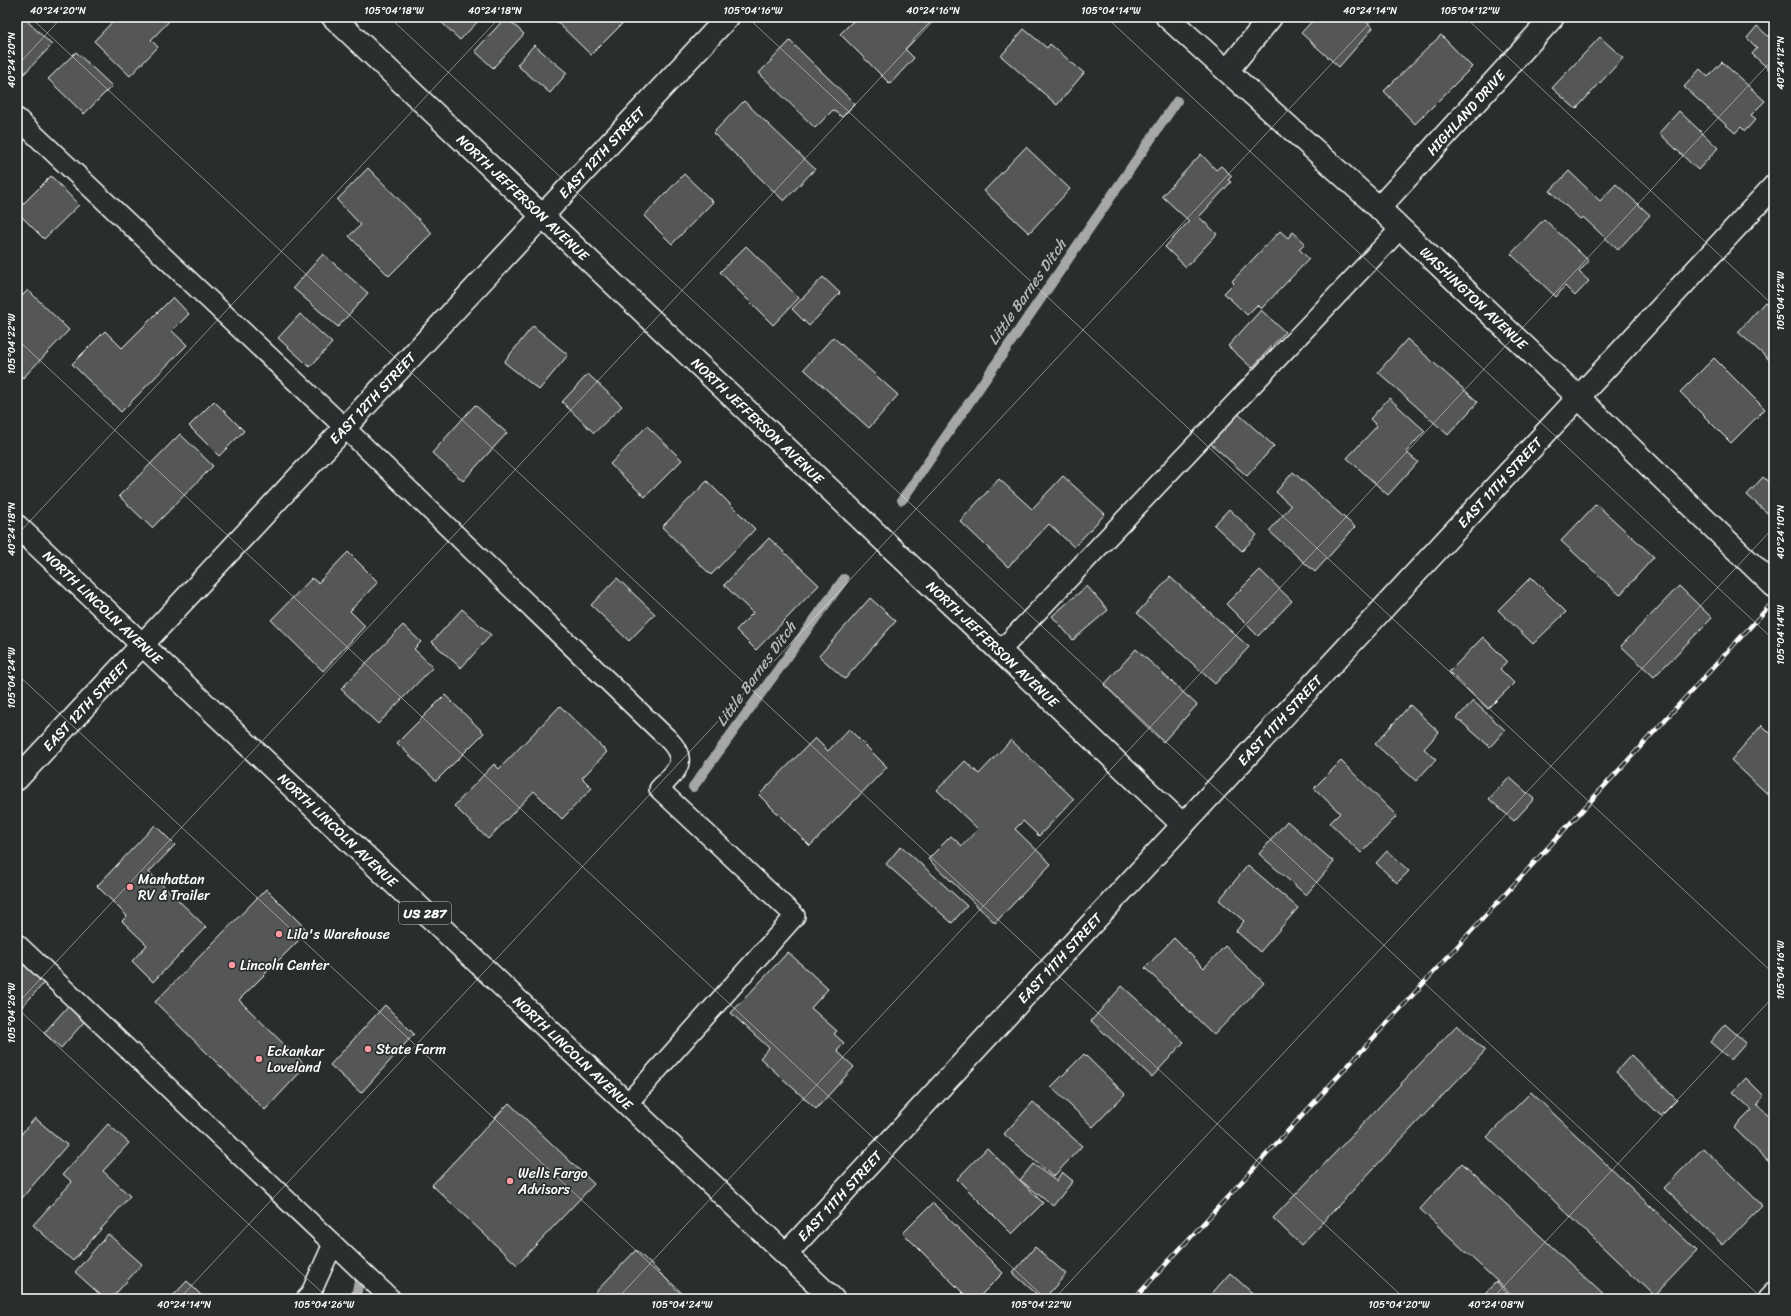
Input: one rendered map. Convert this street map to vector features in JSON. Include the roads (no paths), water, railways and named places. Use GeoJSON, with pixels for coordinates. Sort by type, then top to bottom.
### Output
{"type":"FeatureCollection","features":[{"type":"Feature","properties":{"kind":"main road","name":"EAST 12TH STREET"},"geometry":{"type":"LineString","coordinates":[[17,779],[728,17]]}},
{"type":"Feature","properties":{"kind":"main road","name":"WASHINGTON AVENUE"},"geometry":{"type":"LineString","coordinates":[[1167,17],[1379,208],[1774,586]]}},
{"type":"Feature","properties":{"kind":"main road"},"geometry":{"type":"LineString","coordinates":[[1227,71],[1271,17]]}},
{"type":"Feature","properties":{"kind":"main road","name":"HIGHLAND DRIVE"},"geometry":{"type":"LineString","coordinates":[[1379,208],[1553,17]]}},
{"type":"Feature","properties":{"kind":"main road","name":"NORTH JEFFERSON AVENUE"},"geometry":{"type":"LineString","coordinates":[[344,21],[542,216],[1183,825]]}},
{"type":"Feature","properties":{"kind":"main road","name":"EAST 11TH STREET"},"geometry":{"type":"LineString","coordinates":[[786,1254],[1774,186]]}},
{"type":"Feature","properties":{"kind":"main road","name":"NORTH LINCOLN AVENUE"},"geometry":{"type":"LineString","coordinates":[[17,526],[833,1299]]}},
{"type":"Feature","properties":{"kind":"main road"},"geometry":{"type":"LineString","coordinates":[[1770,1299],[1774,1294]]}},
{"type":"Feature","properties":{"kind":"lane"},"geometry":{"type":"LineString","coordinates":[[17,118],[345,428],[674,746],[680,761],[678,768],[659,789],[795,916],[627,1104]]}},
{"type":"Feature","properties":{"kind":"lane"},"geometry":{"type":"LineString","coordinates":[[1000,651],[1400,229]]}},
{"type":"Feature","properties":{"kind":"lane"},"geometry":{"type":"LineString","coordinates":[[17,944],[391,1299]]}},
{"type":"Feature","properties":{"kind":"lane"},"geometry":{"type":"LineString","coordinates":[[306,1299],[310,1295],[333,1244]]}},
{"type":"Feature","properties":{"kind":"waterway","name":"Little Barnes Ditch"},"geometry":{"type":"LineString","coordinates":[[902,500],[1177,101]]}},
{"type":"Feature","properties":{"kind":"waterway","name":"Little Barnes Ditch"},"geometry":{"type":"LineString","coordinates":[[693,787],[844,579]]}},
{"type":"Feature","properties":{"kind":"waterway","name":"Little Barnes Ditch"},"geometry":{"type":"LineString","coordinates":[[355,1299],[359,1282]]}},
{"type":"Feature","properties":{"kind":"railway"},"geometry":{"type":"LineString","coordinates":[[1134,1299],[1774,601]]}},
{"type":"Feature","properties":{"kind":"place","name":"Manhattan RV & Trailer"},"geometry":{"type":"Point","coordinates":[130,887]}},
{"type":"Feature","properties":{"kind":"place","name":"Lila's Warehouse"},"geometry":{"type":"Point","coordinates":[279,934]}},
{"type":"Feature","properties":{"kind":"place","name":"Lincoln Center"},"geometry":{"type":"Point","coordinates":[232,965]}},
{"type":"Feature","properties":{"kind":"place","name":"State Farm"},"geometry":{"type":"Point","coordinates":[368,1049]}},
{"type":"Feature","properties":{"kind":"place","name":"Eckankar Loveland"},"geometry":{"type":"Point","coordinates":[259,1059]}},
{"type":"Feature","properties":{"kind":"place","name":"Wells Fargo Advisors"},"geometry":{"type":"Point","coordinates":[510,1181]}}]}
